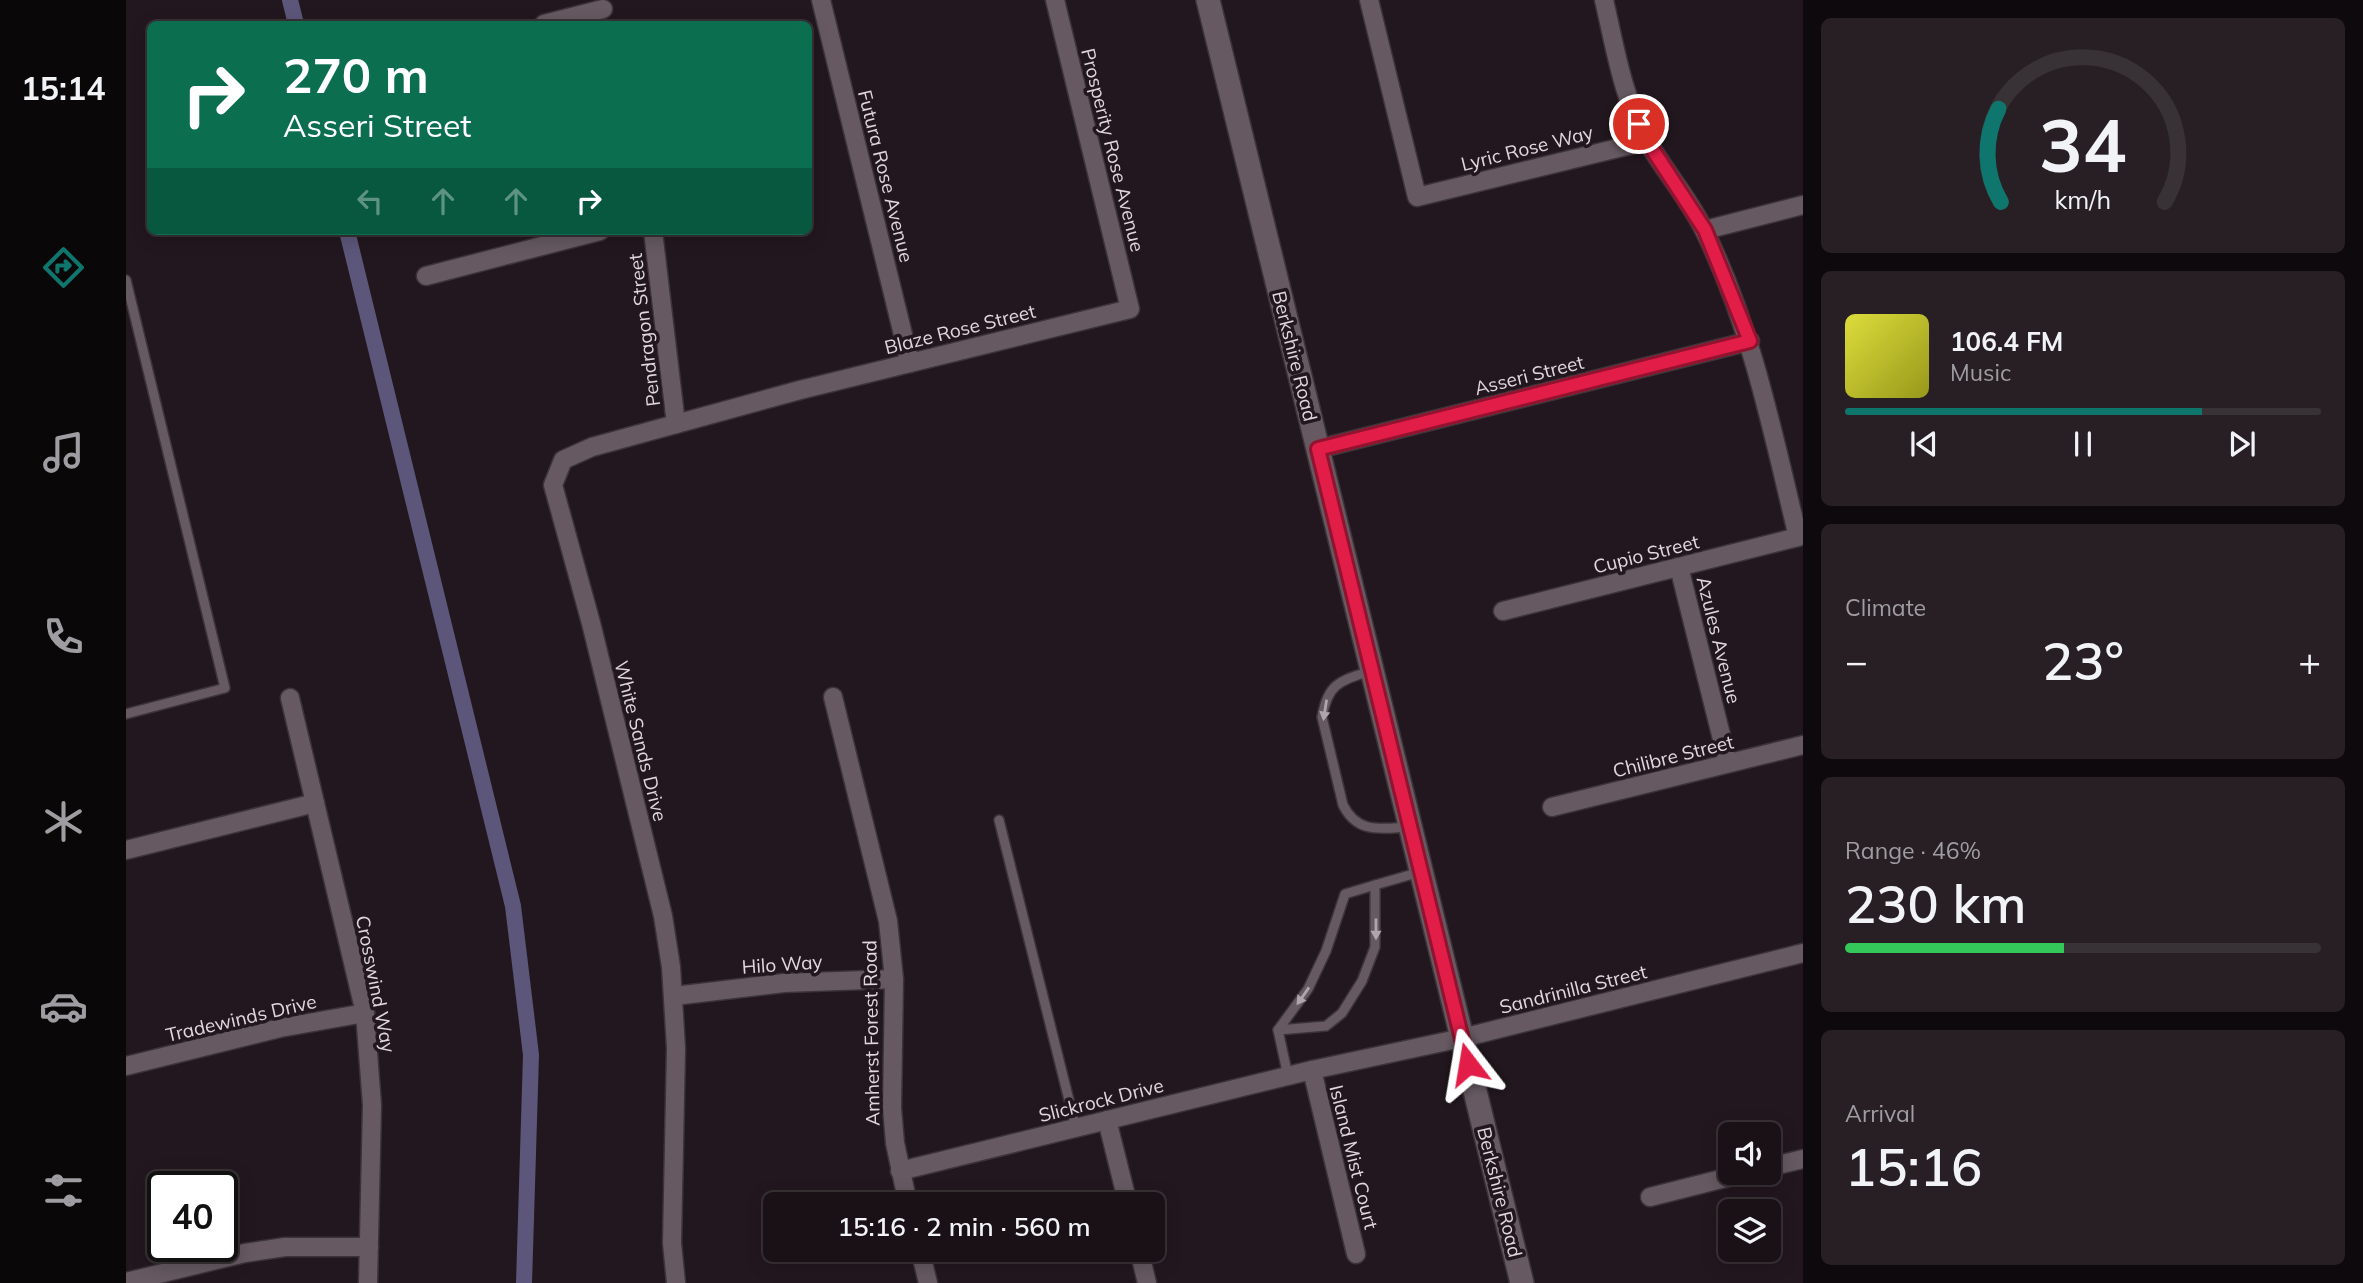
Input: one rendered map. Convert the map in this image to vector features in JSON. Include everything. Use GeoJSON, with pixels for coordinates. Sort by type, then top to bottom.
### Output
{"type":"FeatureCollection","features":[{"type":"Feature","properties":{"kind":"street","name":"Futura Rose Avenue"},"geometry":{"type":"LineString","coordinates":[[821,0],[910,363]]}},
{"type":"Feature","properties":{"kind":"street","name":"Prosperity Rose Avenue"},"geometry":{"type":"LineString","coordinates":[[1055,0],[1130,309]]}},
{"type":"Feature","properties":{"kind":"street","name":"Berkshire Road"},"geometry":{"type":"LineString","coordinates":[[1208,0],[1522,1283]]}},
{"type":"Feature","properties":{"kind":"street","name":"Lyric Rose Way"},"geometry":{"type":"LineString","coordinates":[[1369,0],[1417,197],[1647,141]]}},
{"type":"Feature","properties":{"kind":"street"},"geometry":{"type":"LineString","coordinates":[[1604,0],[1624,82],[1647,141],[1705,230],[1750,341]]}},
{"type":"Feature","properties":{"kind":"street"},"geometry":{"type":"LineString","coordinates":[[558,21],[603,11]]}},
{"type":"Feature","properties":{"kind":"street"},"geometry":{"type":"LineString","coordinates":[[1705,230],[1803,205]]}},
{"type":"Feature","properties":{"kind":"street"},"geometry":{"type":"LineString","coordinates":[[426,276],[585,235]]}},
{"type":"Feature","properties":{"kind":"street","name":"Pendragon Street"},"geometry":{"type":"LineString","coordinates":[[653,235],[676,424]]}},
{"type":"Feature","properties":{"kind":"street","name":"Blaze Rose Street"},"geometry":{"type":"LineString","coordinates":[[800,390],[1130,309]]}},
{"type":"Feature","properties":{"kind":"street","name":"Asseri Street"},"geometry":{"type":"LineString","coordinates":[[1318,449],[1750,341]]}},
{"type":"Feature","properties":{"kind":"street","name":"Cupio Street"},"geometry":{"type":"LineString","coordinates":[[1503,611],[1798,537],[1750,341]]}},
{"type":"Feature","properties":{"kind":"street","name":"White Sands Drive"},"geometry":{"type":"LineString","coordinates":[[676,1283],[672,1243],[676,1048],[674,996],[663,916],[591,623],[553,485],[564,460],[592,447],[800,390]]}},
{"type":"Feature","properties":{"kind":"street","name":"Azules Avenue"},"geometry":{"type":"LineString","coordinates":[[1679,567],[1728,763]]}},
{"type":"Feature","properties":{"kind":"street","name":"Crosswind Way"},"geometry":{"type":"LineString","coordinates":[[290,698],[365,1013],[372,1105],[368,1283]]}},
{"type":"Feature","properties":{"kind":"street","name":"Amherst Forest Road"},"geometry":{"type":"LineString","coordinates":[[833,698],[888,921],[894,979],[892,1108],[905,1192]]}},
{"type":"Feature","properties":{"kind":"street","name":"Chilibre Street"},"geometry":{"type":"LineString","coordinates":[[1552,807],[1803,745]]}},
{"type":"Feature","properties":{"kind":"street"},"geometry":{"type":"LineString","coordinates":[[126,850],[315,803]]}},
{"type":"Feature","properties":{"kind":"street","name":"Sandrinilla Street"},"geometry":{"type":"LineString","coordinates":[[1312,1070],[1462,1038],[1803,953]]}},
{"type":"Feature","properties":{"kind":"street","name":"Hilo Way"},"geometry":{"type":"LineString","coordinates":[[674,996],[783,983],[894,979]]}},
{"type":"Feature","properties":{"kind":"street","name":"Tradewinds Drive"},"geometry":{"type":"LineString","coordinates":[[126,1066],[280,1028],[365,1013]]}},
{"type":"Feature","properties":{"kind":"street","name":"Slickrock Drive"},"geometry":{"type":"LineString","coordinates":[[900,1171],[1312,1070]]}},
{"type":"Feature","properties":{"kind":"street","name":"Island Mist Court"},"geometry":{"type":"LineString","coordinates":[[1312,1070],[1356,1254]]}},
{"type":"Feature","properties":{"kind":"street"},"geometry":{"type":"LineString","coordinates":[[1107,1120],[1125,1192]]}},
{"type":"Feature","properties":{"kind":"street"},"geometry":{"type":"LineString","coordinates":[[1781,1164],[1803,1159]]}},
{"type":"Feature","properties":{"kind":"street"},"geometry":{"type":"LineString","coordinates":[[1650,1197],[1718,1180]]}},
{"type":"Feature","properties":{"kind":"street"},"geometry":{"type":"LineString","coordinates":[[136,1281],[245,1253],[295,1247],[369,1247]]}},
{"type":"Feature","properties":{"kind":"street"},"geometry":{"type":"LineString","coordinates":[[923,1262],[928,1283]]}},
{"type":"Feature","properties":{"kind":"street"},"geometry":{"type":"LineString","coordinates":[[1142,1262],[1147,1283]]}},
{"type":"Feature","properties":{"kind":"lane"},"geometry":{"type":"LineString","coordinates":[[126,280],[225,688],[126,713]]}},
{"type":"Feature","properties":{"kind":"lane"},"geometry":{"type":"LineString","coordinates":[[1372,670],[1341,680],[1334,686],[1325,704],[1322,717],[1340,792],[1346,811],[1367,828],[1410,827]]}},
{"type":"Feature","properties":{"kind":"lane"},"geometry":{"type":"LineString","coordinates":[[999,820],[1076,1128]]}},
{"type":"Feature","properties":{"kind":"lane"},"geometry":{"type":"LineString","coordinates":[[1288,1076],[1278,1030],[1308,989],[1326,951],[1345,894],[1421,872]]}},
{"type":"Feature","properties":{"kind":"lane"},"geometry":{"type":"LineString","coordinates":[[1278,1030],[1326,1026],[1342,1013],[1362,981],[1376,947],[1375,885]]}},
{"type":"Feature","properties":{"kind":"waterway"},"geometry":{"type":"LineString","coordinates":[[290,0],[295,21]]}},
{"type":"Feature","properties":{"kind":"waterway"},"geometry":{"type":"LineString","coordinates":[[348,235],[513,906],[531,1055],[524,1283]]}},
{"type":"Feature","properties":{"kind":"route"},"geometry":{"type":"LineString","coordinates":[[1468,1064],[1318,449],[1750,341],[1705,230],[1647,141],[1639,124]]}}]}
